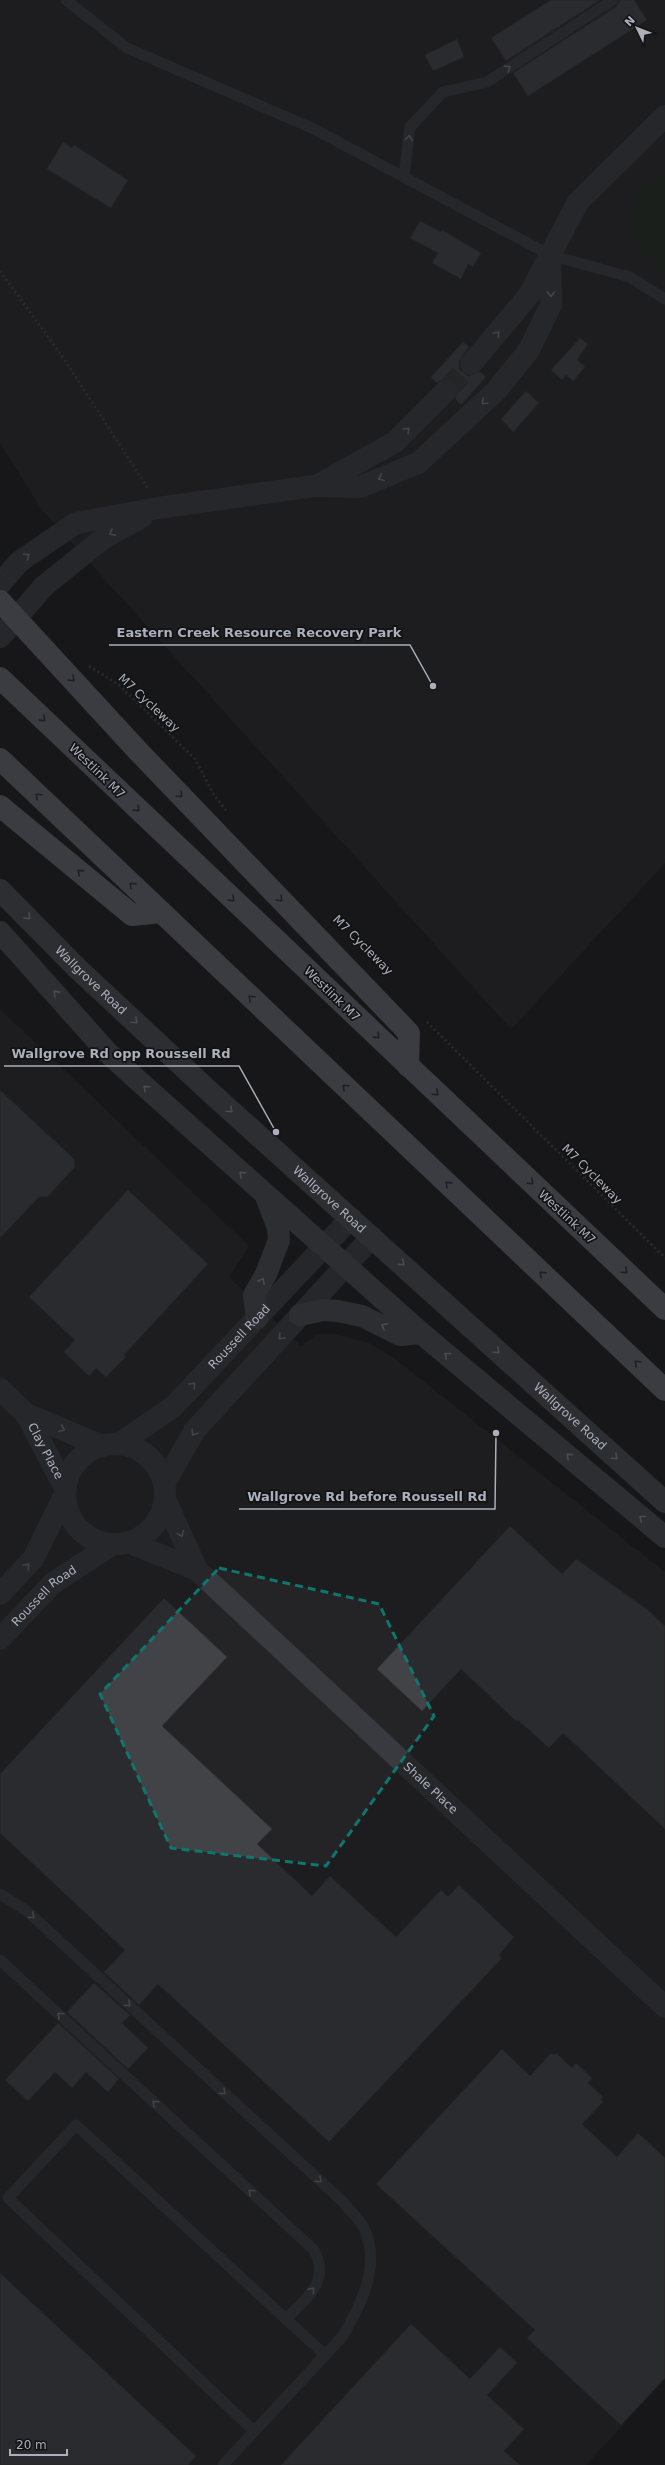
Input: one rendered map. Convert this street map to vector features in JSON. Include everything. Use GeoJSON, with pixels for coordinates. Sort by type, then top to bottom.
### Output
{"type":"FeatureCollection","features":[{"type":"Feature","properties":{"kind":"highway"},"geometry":{"type":"LineString","coordinates":[[0,601],[138,751],[409,1033],[408,1066]]}},
{"type":"Feature","properties":{"kind":"highway","name":"Westlink M7"},"geometry":{"type":"LineString","coordinates":[[7,685],[665,1309]]}},
{"type":"Feature","properties":{"kind":"highway"},"geometry":{"type":"LineString","coordinates":[[0,759],[665,1390]]}},
{"type":"Feature","properties":{"kind":"highway"},"geometry":{"type":"LineString","coordinates":[[0,806],[132,915],[161,912]]}},
{"type":"Feature","properties":{"kind":"main road","name":"Wallgrove Road"},"geometry":{"type":"LineString","coordinates":[[0,890],[77,968],[173,1058],[665,1502]]}},
{"type":"Feature","properties":{"kind":"main road"},"geometry":{"type":"LineString","coordinates":[[0,932],[108,1052],[266,1196],[421,1333],[665,1537]]}},
{"type":"Feature","properties":{"kind":"main road"},"geometry":{"type":"LineString","coordinates":[[256,1318],[254,1295],[266,1274],[279,1240],[278,1228],[266,1196]]}},
{"type":"Feature","properties":{"kind":"main road"},"geometry":{"type":"LineString","coordinates":[[300,1315],[323,1310],[338,1311],[362,1316],[400,1335],[421,1333]]}},
{"type":"Feature","properties":{"kind":"street"},"geometry":{"type":"LineString","coordinates":[[471,364],[529,295],[578,202],[665,116]]}},
{"type":"Feature","properties":{"kind":"street"},"geometry":{"type":"LineString","coordinates":[[0,584],[19,562],[76,523],[158,508],[314,486],[360,487],[418,463],[496,391],[529,350],[551,305],[550,255]]}},
{"type":"Feature","properties":{"kind":"street"},"geometry":{"type":"LineString","coordinates":[[314,486],[395,442],[446,391]]}},
{"type":"Feature","properties":{"kind":"street"},"geometry":{"type":"LineString","coordinates":[[0,637],[44,586],[105,537],[158,508]]}},
{"type":"Feature","properties":{"kind":"street","name":"Roussell Road"},"geometry":{"type":"LineString","coordinates":[[110,1445],[174,1406],[351,1218]]}},
{"type":"Feature","properties":{"kind":"street"},"geometry":{"type":"LineString","coordinates":[[65,1491],[69,1513],[79,1529],[89,1537],[121,1543],[142,1536],[154,1526],[161,1513],[165,1492],[195,1430],[372,1237]]}},
{"type":"Feature","properties":{"kind":"street","name":"Clay Place"},"geometry":{"type":"LineString","coordinates":[[0,1390],[26,1414],[65,1491]]}},
{"type":"Feature","properties":{"kind":"street","name":"Clay Place"},"geometry":{"type":"LineString","coordinates":[[26,1414],[110,1445]]}},
{"type":"Feature","properties":{"kind":"street"},"geometry":{"type":"LineString","coordinates":[[0,1594],[33,1559],[65,1491],[69,1474],[78,1461],[89,1452],[110,1445],[131,1447],[143,1452],[160,1472],[165,1492]]}},
{"type":"Feature","properties":{"kind":"street","name":"Shale Place"},"geometry":{"type":"LineString","coordinates":[[165,1492],[197,1570]]}},
{"type":"Feature","properties":{"kind":"street","name":"Roussell Road"},"geometry":{"type":"LineString","coordinates":[[0,1639],[53,1583],[121,1543]]}},
{"type":"Feature","properties":{"kind":"street","name":"Shale Place"},"geometry":{"type":"LineString","coordinates":[[121,1543],[197,1570],[665,2007]]}},
{"type":"Feature","properties":{"kind":"lane"},"geometry":{"type":"LineString","coordinates":[[66,0],[127,48],[314,129],[550,255],[630,278],[665,299]]}},
{"type":"Feature","properties":{"kind":"lane"},"geometry":{"type":"LineString","coordinates":[[404,177],[410,127],[443,92],[487,82],[613,0]]}},
{"type":"Feature","properties":{"kind":"lane"},"geometry":{"type":"LineString","coordinates":[[0,1894],[27,1911],[343,2202],[362,2225],[368,2240],[370,2264],[366,2287],[356,2314],[342,2337],[223,2465]]}},
{"type":"Feature","properties":{"kind":"lane"},"geometry":{"type":"LineString","coordinates":[[0,1960],[314,2250],[320,2268],[316,2287],[286,2319]]}},
{"type":"Feature","properties":{"kind":"lane"},"geometry":{"type":"LineString","coordinates":[[254,2431],[8,2198],[76,2125],[325,2355]]}},
{"type":"Feature","properties":{"kind":"path"},"geometry":{"type":"LineString","coordinates":[[0,271],[62,356],[141,475],[158,508]]}},
{"type":"Feature","properties":{"kind":"path","name":"M7 Cycleway"},"geometry":{"type":"LineString","coordinates":[[83,662],[120,685],[195,759],[214,795],[233,820]]}},
{"type":"Feature","properties":{"kind":"path","name":"M7 Cycleway"},"geometry":{"type":"LineString","coordinates":[[424,1019],[665,1258]]}},
{"type":"Feature","properties":{"kind":"highlighted area"},"geometry":{"type":"Polygon","coordinates":[[[219,1568],[379,1604],[434,1716],[326,1866],[171,1848],[100,1694],[219,1568]]]}},
{"type":"Feature","properties":{"kind":"shaded area"},"geometry":{"type":"Polygon","coordinates":[[[0,0],[665,0],[665,863],[511,1029],[42,510],[0,443],[0,0]]]}},
{"type":"Feature","properties":{"kind":"shaded area"},"geometry":{"type":"Polygon","coordinates":[[[665,171],[665,276],[644,252],[628,223],[637,194],[665,171]]]}},
{"type":"Feature","properties":{"kind":"shaded area"},"geometry":{"type":"Polygon","coordinates":[[[0,1009],[249,1246],[229,1277],[301,1346],[317,1334],[333,1334],[369,1343],[395,1359],[665,1572],[665,2379],[586,2465],[0,2465],[0,1009]]]}},
{"type":"Feature","properties":{"kind":"building"},"geometry":{"type":"Polygon","coordinates":[[[551,0],[600,0],[506,61],[491,38],[551,0]]]}},
{"type":"Feature","properties":{"kind":"building"},"geometry":{"type":"Polygon","coordinates":[[[620,0],[634,0],[647,20],[528,96],[513,73],[617,6],[620,0]]]}},
{"type":"Feature","properties":{"kind":"building"},"geometry":{"type":"Polygon","coordinates":[[[457,39],[464,57],[433,71],[425,55],[457,39]]]}},
{"type":"Feature","properties":{"kind":"building"},"geometry":{"type":"Polygon","coordinates":[[[63,142],[72,148],[74,145],[128,180],[111,208],[47,169],[63,142]]]}},
{"type":"Feature","properties":{"kind":"building"},"geometry":{"type":"Polygon","coordinates":[[[420,221],[441,232],[442,230],[481,253],[473,267],[468,264],[461,279],[432,263],[438,253],[410,238],[420,221]]]}},
{"type":"Feature","properties":{"kind":"building"},"geometry":{"type":"Polygon","coordinates":[[[580,338],[588,344],[577,360],[585,367],[573,381],[566,375],[562,380],[551,370],[580,338]]]}},
{"type":"Feature","properties":{"kind":"building"},"geometry":{"type":"Polygon","coordinates":[[[463,342],[469,347],[459,361],[459,369],[468,376],[480,372],[486,377],[461,405],[455,399],[458,388],[455,382],[443,379],[437,383],[431,377],[463,342]]]}},
{"type":"Feature","properties":{"kind":"building"},"geometry":{"type":"Polygon","coordinates":[[[526,391],[539,403],[513,432],[501,419],[526,391]]]}},
{"type":"Feature","properties":{"kind":"building"},"geometry":{"type":"Polygon","coordinates":[[[0,1090],[74,1159],[75,1167],[47,1197],[39,1197],[0,1238],[0,1090]]]}},
{"type":"Feature","properties":{"kind":"building"},"geometry":{"type":"Polygon","coordinates":[[[128,1190],[208,1264],[124,1355],[126,1357],[106,1377],[96,1368],[89,1376],[64,1352],[75,1340],[29,1297],[128,1190]]]}},
{"type":"Feature","properties":{"kind":"building"},"geometry":{"type":"Polygon","coordinates":[[[510,1526],[562,1574],[576,1559],[648,1610],[665,1626],[665,1829],[563,1733],[549,1748],[518,1720],[516,1721],[461,1669],[422,1711],[377,1669],[510,1526]]]}},
{"type":"Feature","properties":{"kind":"building"},"geometry":{"type":"Polygon","coordinates":[[[164,1598],[227,1657],[162,1726],[272,1829],[257,1844],[312,1896],[330,1876],[396,1937],[441,1890],[448,1897],[459,1885],[514,1937],[499,1955],[502,1958],[329,2142],[158,1984],[139,2005],[104,1972],[125,1950],[0,1833],[0,1774],[164,1598]]]}},
{"type":"Feature","properties":{"kind":"building"},"geometry":{"type":"Polygon","coordinates":[[[94,1983],[130,2015],[122,2023],[148,2048],[128,2069],[67,2012],[94,1983]]]}},
{"type":"Feature","properties":{"kind":"building"},"geometry":{"type":"Polygon","coordinates":[[[58,2023],[119,2079],[108,2092],[86,2072],[72,2088],[55,2072],[28,2101],[5,2080],[58,2023]]]}},
{"type":"Feature","properties":{"kind":"building"},"geometry":{"type":"Polygon","coordinates":[[[502,2049],[530,2076],[551,2053],[554,2055],[556,2053],[572,2068],[576,2063],[592,2078],[588,2083],[603,2097],[601,2100],[603,2102],[582,2124],[617,2157],[638,2133],[665,2158],[665,2378],[621,2425],[527,2338],[535,2330],[376,2184],[502,2049]]]}},
{"type":"Feature","properties":{"kind":"building"},"geometry":{"type":"Polygon","coordinates":[[[0,2273],[196,2456],[188,2465],[0,2465],[0,2273]]]}},
{"type":"Feature","properties":{"kind":"building"},"geometry":{"type":"Polygon","coordinates":[[[411,2324],[470,2379],[500,2347],[517,2363],[487,2395],[524,2429],[504,2451],[520,2465],[281,2465],[411,2324]]]}},
{"type":"Feature","properties":{"kind":"tunnel"},"geometry":{"type":"LineString","coordinates":[[446,391],[471,364]]}},
{"type":"Feature","properties":{"kind":"place","name":"Eastern Creek Resource Recovery Park"},"geometry":{"type":"Point","coordinates":[433,686]}},
{"type":"Feature","properties":{"kind":"place","name":"Wallgrove Rd opp Roussell Rd"},"geometry":{"type":"Point","coordinates":[276,1132]}},
{"type":"Feature","properties":{"kind":"place","name":"Wallgrove Rd before Roussell Rd"},"geometry":{"type":"Point","coordinates":[496,1433]}}]}
